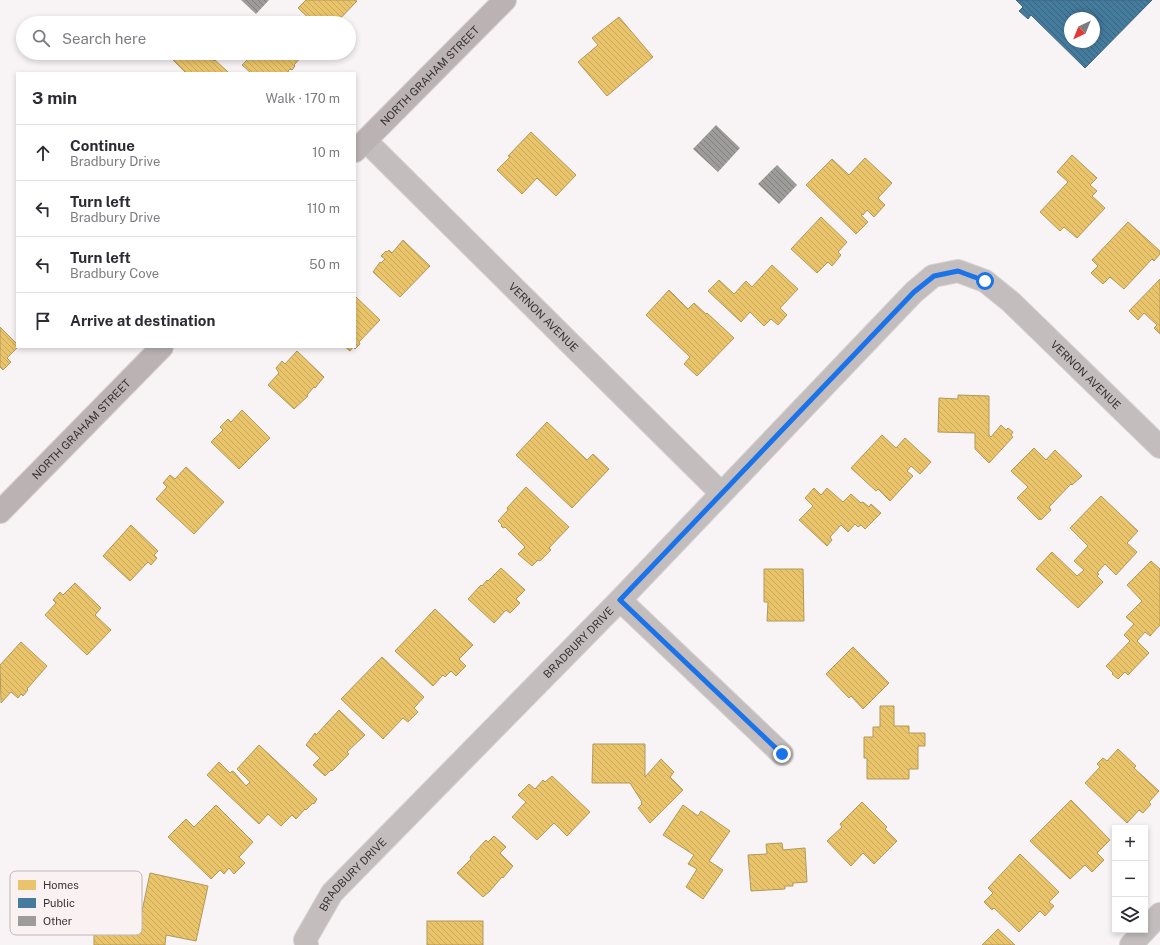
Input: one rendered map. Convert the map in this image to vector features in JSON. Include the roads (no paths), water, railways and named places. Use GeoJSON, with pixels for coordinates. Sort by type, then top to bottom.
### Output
{"type":"FeatureCollection","features":[{"type":"Feature","properties":{"kind":"main road","name":"NORTH GRAHAM STREET"},"geometry":{"type":"LineString","coordinates":[[360,146],[505,0]]}},
{"type":"Feature","properties":{"kind":"main road","name":"NORTH GRAHAM STREET"},"geometry":{"type":"LineString","coordinates":[[0,512],[161,348]]}},
{"type":"Feature","properties":{"kind":"street","name":"VERNON AVENUE"},"geometry":{"type":"LineString","coordinates":[[360,146],[721,493]]}},
{"type":"Feature","properties":{"kind":"street","name":"BRADBURY DRIVE"},"geometry":{"type":"LineString","coordinates":[[306,942],[332,893],[620,600],[914,292],[934,276],[958,271],[985,281],[1011,302]]}},
{"type":"Feature","properties":{"kind":"street","name":"VERNON AVENUE"},"geometry":{"type":"LineString","coordinates":[[1011,302],[1160,447]]}},
{"type":"Feature","properties":{"kind":"street"},"geometry":{"type":"LineString","coordinates":[[620,600],[782,754]]}},
{"type":"Feature","properties":{"kind":"street"},"geometry":{"type":"LineString","coordinates":[[1131,945],[1160,914]]}}]}
